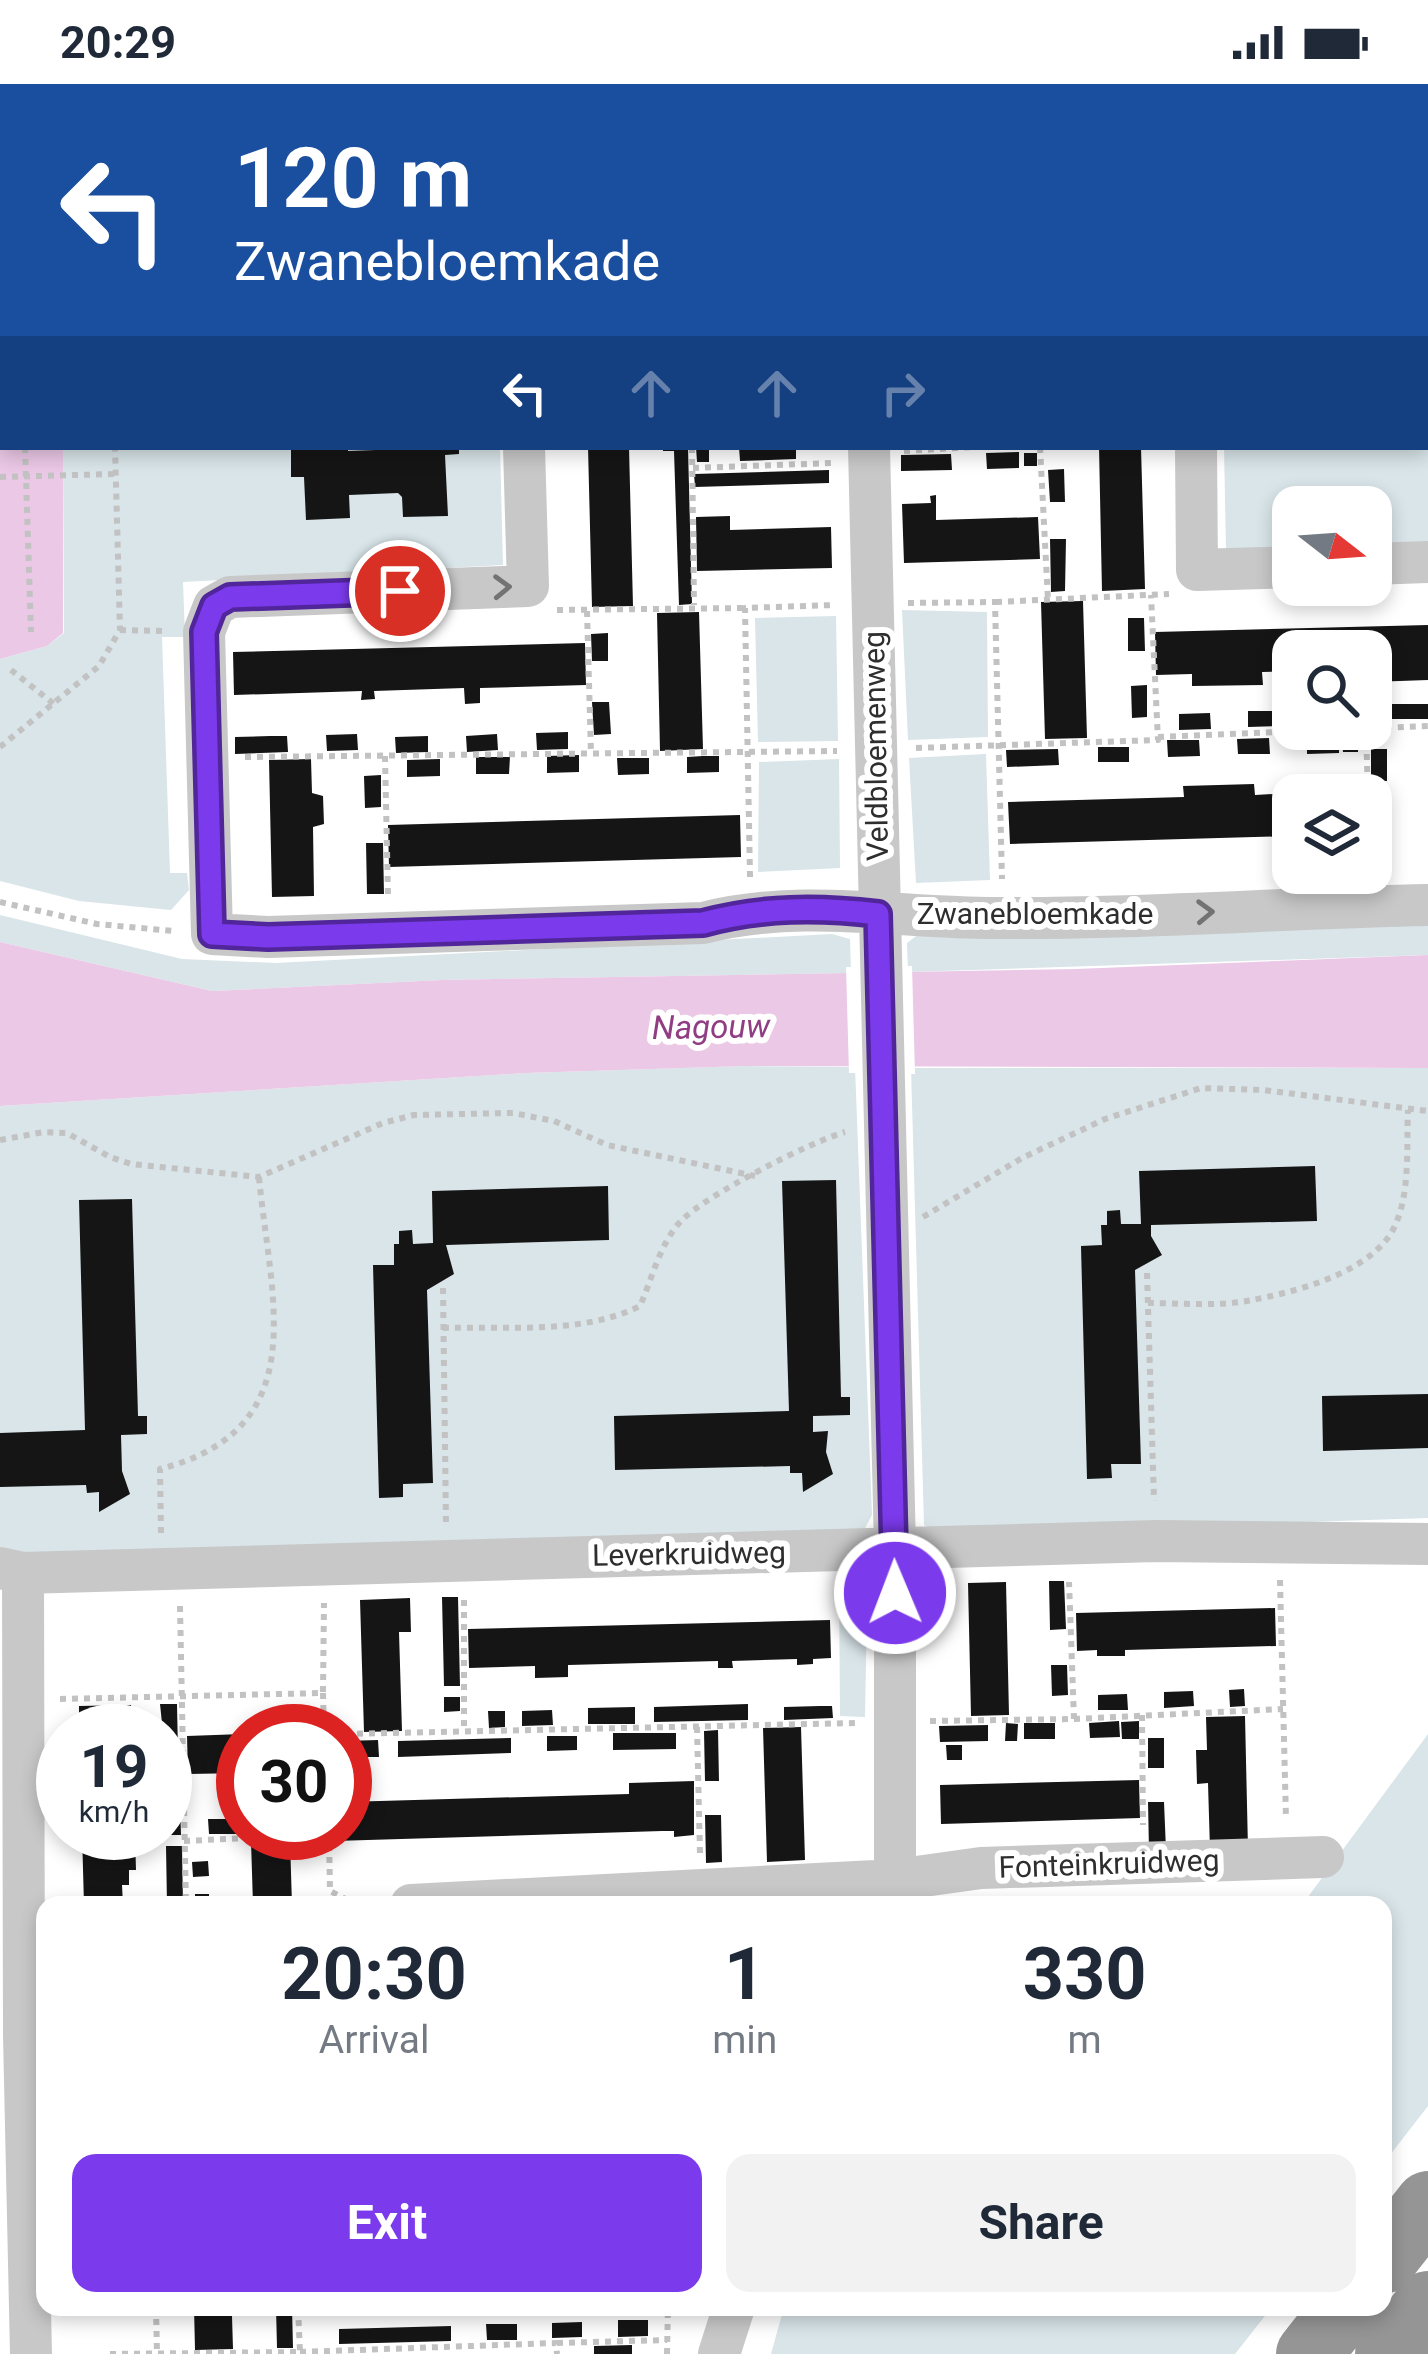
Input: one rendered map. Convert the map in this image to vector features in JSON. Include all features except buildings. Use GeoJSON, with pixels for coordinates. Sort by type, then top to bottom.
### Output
{"type":"FeatureCollection","features":[{"type":"Feature","properties":{"kind":"highway"},"geometry":{"type":"LineString","coordinates":[[1392,2250],[1428,2204]]}},
{"type":"Feature","properties":{"kind":"highway"},"geometry":{"type":"LineString","coordinates":[[1388,2354],[1428,2304]]}},
{"type":"Feature","properties":{"kind":"highway"},"geometry":{"type":"LineString","coordinates":[[1309,2354],[1339,2316]]}},
{"type":"Feature","properties":{"kind":"street"},"geometry":{"type":"LineString","coordinates":[[212,934],[205,758],[206,621],[214,606],[230,597],[528,586],[524,450]]}},
{"type":"Feature","properties":{"kind":"street","name":"Veldbloemenweg"},"geometry":{"type":"LineString","coordinates":[[869,450],[895,1550],[896,1722],[888,1896]]}},
{"type":"Feature","properties":{"kind":"street"},"geometry":{"type":"LineString","coordinates":[[1196,450],[1197,570],[1272,568]]}},
{"type":"Feature","properties":{"kind":"street"},"geometry":{"type":"LineString","coordinates":[[1392,563],[1428,562]]}},
{"type":"Feature","properties":{"kind":"street","name":"Zwanebloemkade"},"geometry":{"type":"LineString","coordinates":[[212,934],[268,937],[703,923],[751,910],[827,908],[879,930],[1003,918],[1428,905]]}},
{"type":"Feature","properties":{"kind":"street","name":"Leverkruidweg"},"geometry":{"type":"LineString","coordinates":[[12,1571],[1156,1541],[1428,1544]]}},
{"type":"Feature","properties":{"kind":"street"},"geometry":{"type":"LineString","coordinates":[[12,1571],[25,1699],[24,2036],[31,2354]]}},
{"type":"Feature","properties":{"kind":"street","name":"Fonteinkruidweg"},"geometry":{"type":"LineString","coordinates":[[891,1896],[981,1868],[1305,1858]]}},
{"type":"Feature","properties":{"kind":"street","name":"Fonteinkruidweg"},"geometry":{"type":"LineString","coordinates":[[585,1896],[701,1890],[861,1896]]}},
{"type":"Feature","properties":{"kind":"street"},"geometry":{"type":"LineString","coordinates":[[719,2354],[731,2316]]}},
{"type":"Feature","properties":{"kind":"path"},"geometry":{"type":"LineString","coordinates":[[25,450],[31,632]]}},
{"type":"Feature","properties":{"kind":"path"},"geometry":{"type":"LineString","coordinates":[[0,747],[99,666],[120,631],[115,450]]}},
{"type":"Feature","properties":{"kind":"path"},"geometry":{"type":"LineString","coordinates":[[692,450],[694,607]]}},
{"type":"Feature","properties":{"kind":"path"},"geometry":{"type":"LineString","coordinates":[[1040,450],[1048,600]]}},
{"type":"Feature","properties":{"kind":"path"},"geometry":{"type":"LineString","coordinates":[[0,477],[115,474]]}},
{"type":"Feature","properties":{"kind":"path"},"geometry":{"type":"LineString","coordinates":[[528,586],[532,610],[745,608],[1178,594],[1197,570]]}},
{"type":"Feature","properties":{"kind":"path"},"geometry":{"type":"LineString","coordinates":[[1151,595],[1158,737]]}},
{"type":"Feature","properties":{"kind":"path"},"geometry":{"type":"LineString","coordinates":[[995,602],[1003,918]]}},
{"type":"Feature","properties":{"kind":"path"},"geometry":{"type":"LineString","coordinates":[[745,608],[751,910]]}},
{"type":"Feature","properties":{"kind":"path"},"geometry":{"type":"LineString","coordinates":[[587,611],[591,754]]}},
{"type":"Feature","properties":{"kind":"path"},"geometry":{"type":"LineString","coordinates":[[11,670],[54,704]]}},
{"type":"Feature","properties":{"kind":"path"},"geometry":{"type":"LineString","coordinates":[[1392,728],[1428,726]]}},
{"type":"Feature","properties":{"kind":"path"},"geometry":{"type":"LineString","coordinates":[[205,758],[877,750],[1272,733]]}},
{"type":"Feature","properties":{"kind":"path"},"geometry":{"type":"LineString","coordinates":[[385,756],[388,932]]}},
{"type":"Feature","properties":{"kind":"path"},"geometry":{"type":"LineString","coordinates":[[0,902],[97,924],[212,934]]}},
{"type":"Feature","properties":{"kind":"path"},"geometry":{"type":"LineString","coordinates":[[886,1225],[926,1216],[1022,1158],[1105,1119],[1201,1088],[1263,1090],[1428,1111]]}},
{"type":"Feature","properties":{"kind":"path"},"geometry":{"type":"LineString","coordinates":[[1148,1303],[1249,1301],[1332,1276],[1360,1262],[1388,1238],[1403,1200],[1408,1109]]}},
{"type":"Feature","properties":{"kind":"path"},"geometry":{"type":"LineString","coordinates":[[0,1141],[44,1132],[67,1133],[131,1164],[259,1177],[414,1114],[513,1113],[554,1121],[607,1145],[754,1176]]}},
{"type":"Feature","properties":{"kind":"path"},"geometry":{"type":"LineString","coordinates":[[442,1328],[577,1324],[620,1316],[640,1306],[680,1222],[754,1176],[884,1113]]}},
{"type":"Feature","properties":{"kind":"path"},"geometry":{"type":"LineString","coordinates":[[182,1704],[160,1469],[182,1464],[239,1433],[268,1382],[276,1335],[259,1177]]}},
{"type":"Feature","properties":{"kind":"path"},"geometry":{"type":"LineString","coordinates":[[1147,1273],[1156,1541]]}},
{"type":"Feature","properties":{"kind":"path"},"geometry":{"type":"LineString","coordinates":[[443,1288],[464,1731]]}},
{"type":"Feature","properties":{"kind":"path"},"geometry":{"type":"LineString","coordinates":[[1279,1543],[1283,1709],[1305,1858]]}},
{"type":"Feature","properties":{"kind":"path"},"geometry":{"type":"LineString","coordinates":[[1068,1544],[1074,1719]]}},
{"type":"Feature","properties":{"kind":"path"},"geometry":{"type":"LineString","coordinates":[[323,1704],[324,1563]]}},
{"type":"Feature","properties":{"kind":"path"},"geometry":{"type":"LineString","coordinates":[[25,1699],[322,1694]]}},
{"type":"Feature","properties":{"kind":"path"},"geometry":{"type":"LineString","coordinates":[[372,1733],[1074,1719],[1283,1709]]}},
{"type":"Feature","properties":{"kind":"path"},"geometry":{"type":"LineString","coordinates":[[1142,1715],[1143,1863]]}},
{"type":"Feature","properties":{"kind":"path"},"geometry":{"type":"LineString","coordinates":[[697,1727],[701,1890]]}},
{"type":"Feature","properties":{"kind":"path"},"geometry":{"type":"LineString","coordinates":[[185,1860],[186,1896]]}},
{"type":"Feature","properties":{"kind":"path"},"geometry":{"type":"LineString","coordinates":[[329,1860],[330,1891],[340,1896]]}},
{"type":"Feature","properties":{"kind":"path"},"geometry":{"type":"LineString","coordinates":[[156,2316],[158,2353]]}},
{"type":"Feature","properties":{"kind":"path"},"geometry":{"type":"LineString","coordinates":[[298,2316],[300,2352]]}},
{"type":"Feature","properties":{"kind":"path"},"geometry":{"type":"LineString","coordinates":[[667,2354],[668,2316]]}},
{"type":"Feature","properties":{"kind":"path"},"geometry":{"type":"LineString","coordinates":[[110,2354],[667,2340]]}},
{"type":"Feature","properties":{"kind":"path"},"geometry":{"type":"LineString","coordinates":[[556,2343],[556,2354]]}},
{"type":"Feature","properties":{"kind":"shaded area"},"geometry":{"type":"Polygon","coordinates":[[[63,450],[500,450],[503,565],[183,582],[185,637],[162,637],[170,873],[187,873],[189,890],[171,910],[79,901],[0,881],[0,659],[47,646],[64,633],[63,450]]]}},
{"type":"Feature","properties":{"kind":"shaded area"},"geometry":{"type":"Polygon","coordinates":[[[1224,450],[1428,450],[1428,543],[1392,544],[1392,486],[1272,486],[1272,550],[1226,551],[1224,450]]]}},
{"type":"Feature","properties":{"kind":"shaded area"},"geometry":{"type":"Polygon","coordinates":[[[902,610],[987,612],[988,737],[908,740],[902,610]]]}},
{"type":"Feature","properties":{"kind":"shaded area"},"geometry":{"type":"Polygon","coordinates":[[[836,616],[838,741],[758,742],[755,618],[836,616]]]}},
{"type":"Feature","properties":{"kind":"shaded area"},"geometry":{"type":"Polygon","coordinates":[[[986,754],[990,880],[916,883],[909,758],[986,754]]]}},
{"type":"Feature","properties":{"kind":"shaded area"},"geometry":{"type":"Polygon","coordinates":[[[839,759],[840,868],[758,872],[759,762],[839,759]]]}},
{"type":"Feature","properties":{"kind":"shaded area"},"geometry":{"type":"Polygon","coordinates":[[[0,915],[182,959],[276,963],[832,934],[850,939],[851,973],[442,980],[212,991],[0,942],[0,915]]]}},
{"type":"Feature","properties":{"kind":"shaded area"},"geometry":{"type":"Polygon","coordinates":[[[1428,916],[1428,955],[908,972],[907,943],[916,936],[1428,916]]]}},
{"type":"Feature","properties":{"kind":"shaded area"},"geometry":{"type":"Polygon","coordinates":[[[855,1067],[872,1515],[863,1532],[29,1561],[0,1551],[0,1106],[526,1073],[855,1067]]]}},
{"type":"Feature","properties":{"kind":"shaded area"},"geometry":{"type":"Polygon","coordinates":[[[911,1068],[1428,1068],[1428,1518],[940,1534],[924,1525],[911,1068]]]}},
{"type":"Feature","properties":{"kind":"shaded area"},"geometry":{"type":"Polygon","coordinates":[[[839,1585],[859,1593],[867,1608],[865,1717],[840,1716],[839,1585]]]}},
{"type":"Feature","properties":{"kind":"shaded area"},"geometry":{"type":"Polygon","coordinates":[[[1428,1734],[1428,2106],[1392,2152],[1392,1896],[1309,1896],[1428,1734]]]}},
{"type":"Feature","properties":{"kind":"shaded area"},"geometry":{"type":"Polygon","coordinates":[[[782,2316],[1265,2316],[1235,2354],[771,2354],[782,2316]]]}},
{"type":"Feature","properties":{"kind":"water"},"geometry":{"type":"Polygon","coordinates":[[[0,450],[63,450],[63,633],[47,646],[0,659],[0,450]]]}},
{"type":"Feature","properties":{"kind":"water","name":"Nagouw"},"geometry":{"type":"Polygon","coordinates":[[[0,942],[212,991],[442,980],[1076,969],[1428,955],[1428,1068],[746,1066],[526,1073],[0,1106],[0,942]]]}},
{"type":"Feature","properties":{"kind":"pier"},"geometry":{"type":"Polygon","coordinates":[[[912,966],[915,1074],[849,1073],[846,967],[912,966]]]}},
{"type":"Feature","properties":{"kind":"route"},"geometry":{"type":"LineString","coordinates":[[400,591],[230,597],[214,606],[204,632],[212,934],[268,937],[703,923],[751,910],[827,908],[878,914],[895,1593]]}}]}
